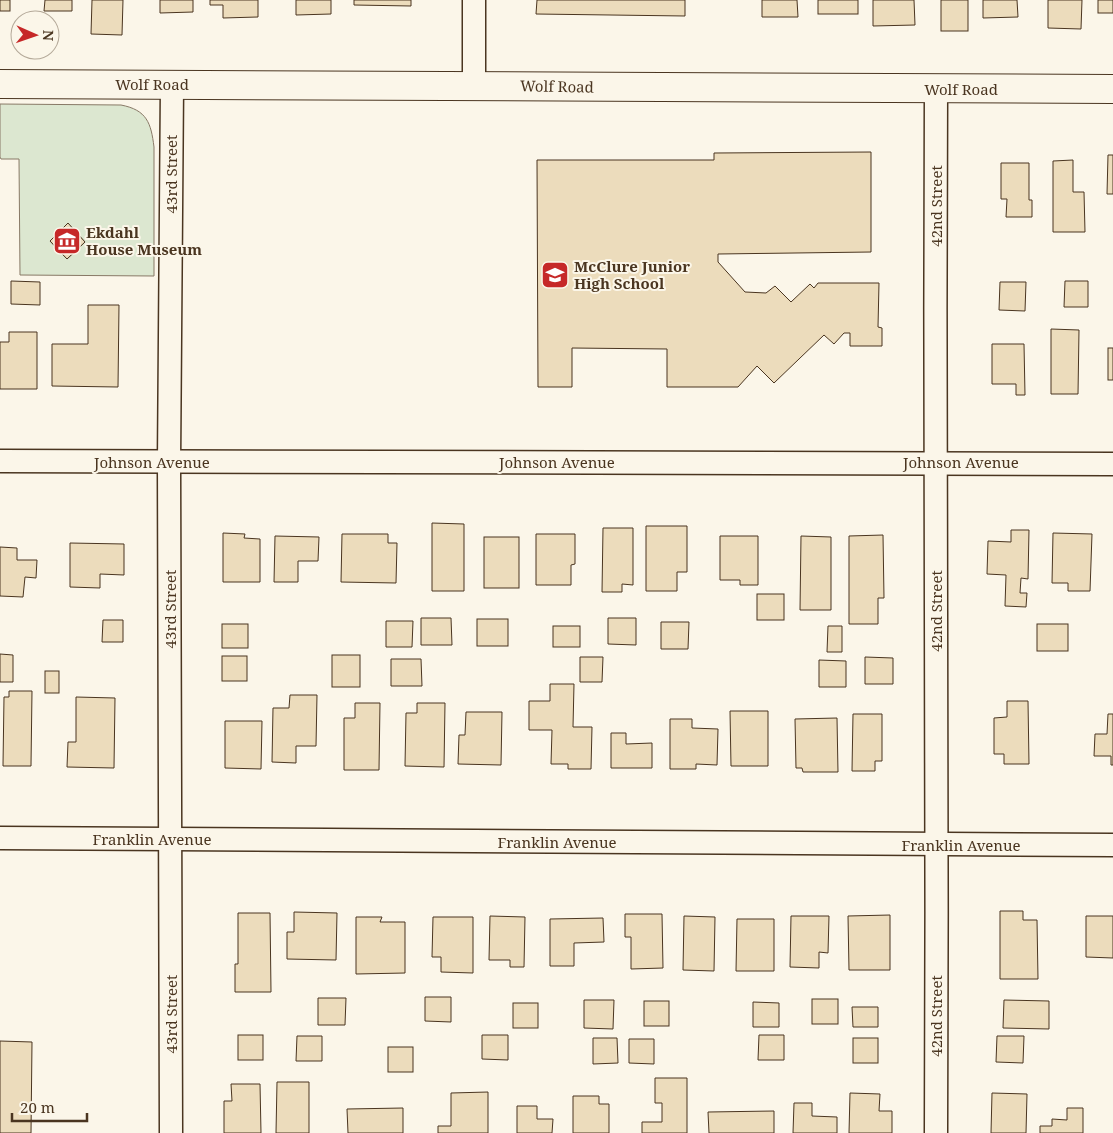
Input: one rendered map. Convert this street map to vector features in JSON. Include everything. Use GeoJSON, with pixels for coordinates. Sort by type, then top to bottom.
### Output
{"type":"FeatureCollection","features":[{"type":"Feature","properties":{"kind":"main road","name":"Wolf Road"},"geometry":{"type":"LineString","coordinates":[[0,84],[474,85],[1113,90]]}},
{"type":"Feature","properties":{"kind":"street"},"geometry":{"type":"LineString","coordinates":[[474,0],[474,85]]}},
{"type":"Feature","properties":{"kind":"street","name":"43rd Street"},"geometry":{"type":"LineString","coordinates":[[171,1133],[169,462],[172,85]]}},
{"type":"Feature","properties":{"kind":"street","name":"42nd Street"},"geometry":{"type":"LineString","coordinates":[[936,89],[935,462],[938,845],[936,1133]]}},
{"type":"Feature","properties":{"kind":"street","name":"Johnson Avenue"},"geometry":{"type":"LineString","coordinates":[[0,461],[935,462],[1113,464]]}},
{"type":"Feature","properties":{"kind":"street","name":"Franklin Avenue"},"geometry":{"type":"LineString","coordinates":[[0,838],[1113,845]]}},
{"type":"Feature","properties":{"kind":"green space"},"geometry":{"type":"Polygon","coordinates":[[[0,104],[121,105],[137,110],[149,124],[154,147],[154,276],[20,275],[19,159],[1,159],[0,104]],[[68,224],[50,241],[67,259],[85,242],[68,224]]]}},
{"type":"Feature","properties":{"kind":"building"},"geometry":{"type":"Polygon","coordinates":[[[0,0],[10,0],[10,11],[0,11],[0,0]]]}},
{"type":"Feature","properties":{"kind":"building"},"geometry":{"type":"Polygon","coordinates":[[[45,0],[72,0],[72,11],[44,10],[45,0]]]}},
{"type":"Feature","properties":{"kind":"building"},"geometry":{"type":"Polygon","coordinates":[[[92,0],[123,0],[122,35],[91,34],[92,0]]]}},
{"type":"Feature","properties":{"kind":"building"},"geometry":{"type":"Polygon","coordinates":[[[160,0],[193,0],[193,12],[160,13],[160,0]]]}},
{"type":"Feature","properties":{"kind":"building"},"geometry":{"type":"Polygon","coordinates":[[[210,0],[258,0],[258,17],[223,18],[223,5],[210,5],[210,0]]]}},
{"type":"Feature","properties":{"kind":"building"},"geometry":{"type":"Polygon","coordinates":[[[296,0],[331,0],[331,14],[296,15],[296,0]]]}},
{"type":"Feature","properties":{"kind":"building"},"geometry":{"type":"Polygon","coordinates":[[[354,0],[411,0],[411,6],[354,5],[354,0]]]}},
{"type":"Feature","properties":{"kind":"building"},"geometry":{"type":"Polygon","coordinates":[[[537,0],[685,0],[685,16],[536,14],[537,0]]]}},
{"type":"Feature","properties":{"kind":"building"},"geometry":{"type":"Polygon","coordinates":[[[762,0],[797,0],[798,17],[762,17],[762,0]]]}},
{"type":"Feature","properties":{"kind":"building"},"geometry":{"type":"Polygon","coordinates":[[[818,0],[858,0],[858,14],[818,14],[818,0]]]}},
{"type":"Feature","properties":{"kind":"building"},"geometry":{"type":"Polygon","coordinates":[[[873,0],[914,0],[915,25],[873,26],[873,0]]]}},
{"type":"Feature","properties":{"kind":"building"},"geometry":{"type":"Polygon","coordinates":[[[941,0],[968,0],[968,31],[941,31],[941,0]]]}},
{"type":"Feature","properties":{"kind":"building"},"geometry":{"type":"Polygon","coordinates":[[[983,0],[1017,0],[1018,17],[983,18],[983,0]]]}},
{"type":"Feature","properties":{"kind":"building"},"geometry":{"type":"Polygon","coordinates":[[[1048,0],[1082,0],[1081,29],[1048,28],[1048,0]]]}},
{"type":"Feature","properties":{"kind":"building"},"geometry":{"type":"Polygon","coordinates":[[[1098,0],[1113,0],[1113,13],[1098,13],[1098,0]]]}},
{"type":"Feature","properties":{"kind":"building","name":"McClure Junior High School"},"geometry":{"type":"Polygon","coordinates":[[[871,152],[871,252],[718,254],[718,262],[745,292],[766,293],[775,286],[791,302],[810,284],[814,288],[818,283],[879,283],[878,327],[882,328],[882,346],[850,346],[850,333],[844,333],[834,344],[824,335],[774,383],[757,366],[738,387],[667,387],[667,349],[572,348],[572,387],[538,387],[537,160],[714,160],[714,153],[871,152]]]}},
{"type":"Feature","properties":{"kind":"building"},"geometry":{"type":"Polygon","coordinates":[[[1108,155],[1113,155],[1113,194],[1107,194],[1108,155]]]}},
{"type":"Feature","properties":{"kind":"building"},"geometry":{"type":"Polygon","coordinates":[[[1073,160],[1073,192],[1084,192],[1085,232],[1053,232],[1053,161],[1073,160]]]}},
{"type":"Feature","properties":{"kind":"building"},"geometry":{"type":"Polygon","coordinates":[[[1001,163],[1029,163],[1029,200],[1032,200],[1032,217],[1006,217],[1007,199],[1001,199],[1001,163]]]}},
{"type":"Feature","properties":{"kind":"building","name":"Ekdahl House Museum"},"geometry":{"type":"Polygon","coordinates":[[[68,223],[85,242],[67,259],[50,241],[68,223]]]}},
{"type":"Feature","properties":{"kind":"building"},"geometry":{"type":"Polygon","coordinates":[[[11,281],[40,282],[40,305],[11,304],[11,281]]]}},
{"type":"Feature","properties":{"kind":"building"},"geometry":{"type":"Polygon","coordinates":[[[1065,281],[1088,281],[1088,307],[1064,307],[1065,281]]]}},
{"type":"Feature","properties":{"kind":"building"},"geometry":{"type":"Polygon","coordinates":[[[1000,282],[1026,282],[1025,311],[999,310],[1000,282]]]}},
{"type":"Feature","properties":{"kind":"building"},"geometry":{"type":"Polygon","coordinates":[[[88,305],[119,305],[118,387],[52,386],[52,344],[88,344],[88,305]]]}},
{"type":"Feature","properties":{"kind":"building"},"geometry":{"type":"Polygon","coordinates":[[[1051,329],[1079,330],[1078,394],[1051,394],[1051,329]]]}},
{"type":"Feature","properties":{"kind":"building"},"geometry":{"type":"Polygon","coordinates":[[[9,332],[37,332],[37,389],[0,389],[0,342],[9,342],[9,332]]]}},
{"type":"Feature","properties":{"kind":"building"},"geometry":{"type":"Polygon","coordinates":[[[992,344],[1024,344],[1025,395],[1016,395],[1016,384],[992,384],[992,344]]]}},
{"type":"Feature","properties":{"kind":"building"},"geometry":{"type":"Polygon","coordinates":[[[1108,348],[1113,348],[1113,380],[1108,380],[1108,348]]]}},
{"type":"Feature","properties":{"kind":"building"},"geometry":{"type":"Polygon","coordinates":[[[432,523],[464,524],[464,591],[432,591],[432,523]]]}},
{"type":"Feature","properties":{"kind":"building"},"geometry":{"type":"Polygon","coordinates":[[[646,526],[687,526],[687,572],[677,572],[677,591],[646,591],[646,526]]]}},
{"type":"Feature","properties":{"kind":"building"},"geometry":{"type":"Polygon","coordinates":[[[603,528],[633,528],[633,585],[622,584],[622,592],[602,592],[603,528]]]}},
{"type":"Feature","properties":{"kind":"building"},"geometry":{"type":"Polygon","coordinates":[[[1011,530],[1029,530],[1028,579],[1021,578],[1020,593],[1027,593],[1026,607],[1005,606],[1006,575],[987,574],[988,541],[1011,542],[1011,530]]]}},
{"type":"Feature","properties":{"kind":"building"},"geometry":{"type":"Polygon","coordinates":[[[223,533],[245,534],[244,538],[260,539],[260,582],[223,582],[223,533]]]}},
{"type":"Feature","properties":{"kind":"building"},"geometry":{"type":"Polygon","coordinates":[[[1053,533],[1092,534],[1090,591],[1068,591],[1068,583],[1052,583],[1053,533]]]}},
{"type":"Feature","properties":{"kind":"building"},"geometry":{"type":"Polygon","coordinates":[[[342,534],[388,534],[388,543],[397,543],[396,583],[341,582],[342,534]]]}},
{"type":"Feature","properties":{"kind":"building"},"geometry":{"type":"Polygon","coordinates":[[[536,534],[575,534],[575,564],[571,565],[571,585],[536,585],[536,534]]]}},
{"type":"Feature","properties":{"kind":"building"},"geometry":{"type":"Polygon","coordinates":[[[883,535],[884,598],[878,598],[878,624],[849,624],[849,536],[883,535]]]}},
{"type":"Feature","properties":{"kind":"building"},"geometry":{"type":"Polygon","coordinates":[[[275,536],[319,537],[318,561],[298,561],[298,582],[274,582],[275,536]]]}},
{"type":"Feature","properties":{"kind":"building"},"geometry":{"type":"Polygon","coordinates":[[[720,536],[758,536],[758,585],[740,585],[740,580],[720,580],[720,536]]]}},
{"type":"Feature","properties":{"kind":"building"},"geometry":{"type":"Polygon","coordinates":[[[801,536],[831,537],[831,610],[800,610],[801,536]]]}},
{"type":"Feature","properties":{"kind":"building"},"geometry":{"type":"Polygon","coordinates":[[[484,537],[519,537],[519,588],[484,588],[484,537]]]}},
{"type":"Feature","properties":{"kind":"building"},"geometry":{"type":"Polygon","coordinates":[[[70,543],[124,544],[124,575],[100,574],[100,588],[70,587],[70,543]]]}},
{"type":"Feature","properties":{"kind":"building"},"geometry":{"type":"Polygon","coordinates":[[[0,547],[17,548],[17,560],[37,560],[36,578],[25,577],[23,597],[0,596],[0,547]]]}},
{"type":"Feature","properties":{"kind":"building"},"geometry":{"type":"Polygon","coordinates":[[[757,594],[784,594],[784,620],[757,620],[757,594]]]}},
{"type":"Feature","properties":{"kind":"building"},"geometry":{"type":"Polygon","coordinates":[[[421,618],[451,618],[452,645],[421,645],[421,618]]]}},
{"type":"Feature","properties":{"kind":"building"},"geometry":{"type":"Polygon","coordinates":[[[608,618],[636,618],[636,645],[608,644],[608,618]]]}},
{"type":"Feature","properties":{"kind":"building"},"geometry":{"type":"Polygon","coordinates":[[[477,619],[508,619],[508,646],[477,646],[477,619]]]}},
{"type":"Feature","properties":{"kind":"building"},"geometry":{"type":"Polygon","coordinates":[[[103,620],[123,620],[123,642],[102,642],[103,620]]]}},
{"type":"Feature","properties":{"kind":"building"},"geometry":{"type":"Polygon","coordinates":[[[386,621],[413,621],[412,647],[386,647],[386,621]]]}},
{"type":"Feature","properties":{"kind":"building"},"geometry":{"type":"Polygon","coordinates":[[[661,622],[689,622],[688,649],[661,649],[661,622]]]}},
{"type":"Feature","properties":{"kind":"building"},"geometry":{"type":"Polygon","coordinates":[[[222,624],[248,624],[248,648],[222,648],[222,624]]]}},
{"type":"Feature","properties":{"kind":"building"},"geometry":{"type":"Polygon","coordinates":[[[1037,624],[1068,624],[1068,651],[1037,651],[1037,624]]]}},
{"type":"Feature","properties":{"kind":"building"},"geometry":{"type":"Polygon","coordinates":[[[553,626],[580,626],[580,647],[553,647],[553,626]]]}},
{"type":"Feature","properties":{"kind":"building"},"geometry":{"type":"Polygon","coordinates":[[[828,626],[842,626],[842,652],[827,652],[828,626]]]}},
{"type":"Feature","properties":{"kind":"building"},"geometry":{"type":"Polygon","coordinates":[[[0,654],[13,655],[13,682],[0,682],[0,654]]]}},
{"type":"Feature","properties":{"kind":"building"},"geometry":{"type":"Polygon","coordinates":[[[332,655],[360,655],[360,687],[332,687],[332,655]]]}},
{"type":"Feature","properties":{"kind":"building"},"geometry":{"type":"Polygon","coordinates":[[[222,656],[247,656],[247,681],[222,681],[222,656]]]}},
{"type":"Feature","properties":{"kind":"building"},"geometry":{"type":"Polygon","coordinates":[[[580,657],[603,657],[602,682],[580,682],[580,657]]]}},
{"type":"Feature","properties":{"kind":"building"},"geometry":{"type":"Polygon","coordinates":[[[865,657],[893,658],[893,684],[865,684],[865,657]]]}},
{"type":"Feature","properties":{"kind":"building"},"geometry":{"type":"Polygon","coordinates":[[[391,659],[421,659],[422,686],[391,686],[391,659]]]}},
{"type":"Feature","properties":{"kind":"building"},"geometry":{"type":"Polygon","coordinates":[[[819,660],[846,661],[846,687],[819,687],[819,660]]]}},
{"type":"Feature","properties":{"kind":"building"},"geometry":{"type":"Polygon","coordinates":[[[45,671],[59,671],[59,693],[45,693],[45,671]]]}},
{"type":"Feature","properties":{"kind":"building"},"geometry":{"type":"Polygon","coordinates":[[[550,684],[574,684],[573,727],[592,727],[591,769],[568,769],[568,764],[551,764],[552,730],[529,730],[529,701],[550,701],[550,684]]]}},
{"type":"Feature","properties":{"kind":"building"},"geometry":{"type":"Polygon","coordinates":[[[9,691],[32,691],[31,766],[3,766],[4,697],[9,697],[9,691]]]}},
{"type":"Feature","properties":{"kind":"building"},"geometry":{"type":"Polygon","coordinates":[[[290,695],[317,695],[316,746],[296,746],[296,763],[272,762],[273,708],[289,708],[290,695]]]}},
{"type":"Feature","properties":{"kind":"building"},"geometry":{"type":"Polygon","coordinates":[[[76,697],[115,698],[114,768],[67,767],[68,742],[76,742],[76,697]]]}},
{"type":"Feature","properties":{"kind":"building"},"geometry":{"type":"Polygon","coordinates":[[[1007,701],[1028,701],[1029,764],[1004,764],[1004,754],[994,754],[994,718],[1007,717],[1007,701]]]}},
{"type":"Feature","properties":{"kind":"building"},"geometry":{"type":"Polygon","coordinates":[[[355,703],[380,703],[379,770],[344,770],[344,718],[355,718],[355,703]]]}},
{"type":"Feature","properties":{"kind":"building"},"geometry":{"type":"Polygon","coordinates":[[[417,703],[445,703],[444,767],[405,766],[406,713],[417,713],[417,703]]]}},
{"type":"Feature","properties":{"kind":"building"},"geometry":{"type":"Polygon","coordinates":[[[730,711],[768,711],[768,766],[731,766],[730,711]]]}},
{"type":"Feature","properties":{"kind":"building"},"geometry":{"type":"Polygon","coordinates":[[[466,712],[502,712],[501,765],[458,764],[459,735],[465,735],[466,712]]]}},
{"type":"Feature","properties":{"kind":"building"},"geometry":{"type":"Polygon","coordinates":[[[853,714],[882,714],[882,761],[875,761],[875,771],[852,771],[853,714]]]}},
{"type":"Feature","properties":{"kind":"building"},"geometry":{"type":"Polygon","coordinates":[[[1108,714],[1113,714],[1113,765],[1111,765],[1111,756],[1094,756],[1095,734],[1107,734],[1108,714]]]}},
{"type":"Feature","properties":{"kind":"building"},"geometry":{"type":"Polygon","coordinates":[[[837,718],[838,772],[803,772],[802,768],[796,768],[795,719],[837,718]]]}},
{"type":"Feature","properties":{"kind":"building"},"geometry":{"type":"Polygon","coordinates":[[[670,719],[692,719],[692,728],[718,729],[717,765],[696,764],[696,769],[670,769],[670,719]]]}},
{"type":"Feature","properties":{"kind":"building"},"geometry":{"type":"Polygon","coordinates":[[[225,721],[262,721],[261,769],[225,768],[225,721]]]}},
{"type":"Feature","properties":{"kind":"building"},"geometry":{"type":"Polygon","coordinates":[[[611,733],[626,733],[626,744],[652,743],[652,768],[611,768],[611,733]]]}},
{"type":"Feature","properties":{"kind":"building"},"geometry":{"type":"Polygon","coordinates":[[[1000,911],[1023,911],[1023,920],[1037,920],[1038,979],[1000,979],[1000,911]]]}},
{"type":"Feature","properties":{"kind":"building"},"geometry":{"type":"Polygon","coordinates":[[[294,912],[337,913],[336,960],[287,959],[287,932],[294,932],[294,912]]]}},
{"type":"Feature","properties":{"kind":"building"},"geometry":{"type":"Polygon","coordinates":[[[238,913],[270,913],[271,992],[235,992],[235,964],[238,964],[238,913]]]}},
{"type":"Feature","properties":{"kind":"building"},"geometry":{"type":"Polygon","coordinates":[[[625,914],[662,914],[663,968],[631,969],[631,937],[625,937],[625,914]]]}},
{"type":"Feature","properties":{"kind":"building"},"geometry":{"type":"Polygon","coordinates":[[[890,915],[890,970],[849,970],[848,916],[890,915]]]}},
{"type":"Feature","properties":{"kind":"building"},"geometry":{"type":"Polygon","coordinates":[[[490,916],[525,917],[524,967],[510,967],[510,960],[489,960],[490,916]]]}},
{"type":"Feature","properties":{"kind":"building"},"geometry":{"type":"Polygon","coordinates":[[[684,916],[715,917],[714,971],[683,970],[684,916]]]}},
{"type":"Feature","properties":{"kind":"building"},"geometry":{"type":"Polygon","coordinates":[[[791,916],[829,916],[828,953],[819,952],[819,968],[790,967],[791,916]]]}},
{"type":"Feature","properties":{"kind":"building"},"geometry":{"type":"Polygon","coordinates":[[[1086,916],[1113,916],[1113,958],[1086,957],[1086,916]]]}},
{"type":"Feature","properties":{"kind":"building"},"geometry":{"type":"Polygon","coordinates":[[[356,917],[382,917],[380,922],[405,922],[405,973],[356,974],[356,917]]]}},
{"type":"Feature","properties":{"kind":"building"},"geometry":{"type":"Polygon","coordinates":[[[433,917],[473,917],[473,973],[441,972],[441,957],[432,957],[433,917]]]}},
{"type":"Feature","properties":{"kind":"building"},"geometry":{"type":"Polygon","coordinates":[[[603,918],[604,942],[574,943],[574,966],[550,966],[550,919],[603,918]]]}},
{"type":"Feature","properties":{"kind":"building"},"geometry":{"type":"Polygon","coordinates":[[[737,919],[774,919],[774,971],[736,971],[737,919]]]}},
{"type":"Feature","properties":{"kind":"building"},"geometry":{"type":"Polygon","coordinates":[[[425,997],[451,997],[451,1022],[425,1021],[425,997]]]}},
{"type":"Feature","properties":{"kind":"building"},"geometry":{"type":"Polygon","coordinates":[[[318,998],[346,998],[345,1025],[318,1025],[318,998]]]}},
{"type":"Feature","properties":{"kind":"building"},"geometry":{"type":"Polygon","coordinates":[[[812,999],[838,999],[838,1024],[812,1024],[812,999]]]}},
{"type":"Feature","properties":{"kind":"building"},"geometry":{"type":"Polygon","coordinates":[[[584,1000],[614,1000],[613,1029],[584,1028],[584,1000]]]}},
{"type":"Feature","properties":{"kind":"building"},"geometry":{"type":"Polygon","coordinates":[[[1004,1000],[1049,1001],[1049,1029],[1003,1028],[1004,1000]]]}},
{"type":"Feature","properties":{"kind":"building"},"geometry":{"type":"Polygon","coordinates":[[[644,1001],[669,1001],[669,1026],[644,1026],[644,1001]]]}},
{"type":"Feature","properties":{"kind":"building"},"geometry":{"type":"Polygon","coordinates":[[[753,1002],[779,1003],[779,1027],[753,1027],[753,1002]]]}},
{"type":"Feature","properties":{"kind":"building"},"geometry":{"type":"Polygon","coordinates":[[[513,1003],[538,1003],[538,1028],[513,1028],[513,1003]]]}},
{"type":"Feature","properties":{"kind":"building"},"geometry":{"type":"Polygon","coordinates":[[[852,1007],[878,1007],[878,1027],[853,1027],[852,1007]]]}},
{"type":"Feature","properties":{"kind":"building"},"geometry":{"type":"Polygon","coordinates":[[[238,1035],[263,1035],[263,1060],[238,1060],[238,1035]]]}},
{"type":"Feature","properties":{"kind":"building"},"geometry":{"type":"Polygon","coordinates":[[[482,1035],[508,1035],[508,1060],[482,1059],[482,1035]]]}},
{"type":"Feature","properties":{"kind":"building"},"geometry":{"type":"Polygon","coordinates":[[[759,1035],[784,1035],[784,1060],[758,1060],[759,1035]]]}},
{"type":"Feature","properties":{"kind":"building"},"geometry":{"type":"Polygon","coordinates":[[[297,1036],[322,1036],[322,1061],[296,1061],[297,1036]]]}},
{"type":"Feature","properties":{"kind":"building"},"geometry":{"type":"Polygon","coordinates":[[[997,1036],[1024,1036],[1023,1063],[996,1062],[997,1036]]]}},
{"type":"Feature","properties":{"kind":"building"},"geometry":{"type":"Polygon","coordinates":[[[593,1038],[617,1038],[618,1063],[593,1064],[593,1038]]]}},
{"type":"Feature","properties":{"kind":"building"},"geometry":{"type":"Polygon","coordinates":[[[853,1038],[878,1038],[878,1063],[853,1063],[853,1038]]]}},
{"type":"Feature","properties":{"kind":"building"},"geometry":{"type":"Polygon","coordinates":[[[629,1039],[654,1039],[654,1064],[629,1063],[629,1039]]]}},
{"type":"Feature","properties":{"kind":"building"},"geometry":{"type":"Polygon","coordinates":[[[0,1041],[32,1042],[31,1133],[0,1133],[0,1041]]]}},
{"type":"Feature","properties":{"kind":"building"},"geometry":{"type":"Polygon","coordinates":[[[388,1047],[413,1047],[413,1072],[388,1072],[388,1047]]]}},
{"type":"Feature","properties":{"kind":"building"},"geometry":{"type":"Polygon","coordinates":[[[655,1078],[687,1078],[687,1133],[642,1133],[642,1122],[662,1122],[662,1103],[655,1103],[655,1078]]]}},
{"type":"Feature","properties":{"kind":"building"},"geometry":{"type":"Polygon","coordinates":[[[277,1082],[309,1082],[309,1133],[276,1133],[277,1082]]]}},
{"type":"Feature","properties":{"kind":"building"},"geometry":{"type":"Polygon","coordinates":[[[231,1084],[260,1084],[261,1133],[224,1133],[224,1101],[232,1101],[231,1084]]]}},
{"type":"Feature","properties":{"kind":"building"},"geometry":{"type":"Polygon","coordinates":[[[488,1092],[488,1133],[438,1133],[438,1126],[451,1126],[451,1093],[488,1092]]]}},
{"type":"Feature","properties":{"kind":"building"},"geometry":{"type":"Polygon","coordinates":[[[850,1093],[880,1094],[879,1111],[892,1111],[892,1133],[849,1133],[850,1093]]]}},
{"type":"Feature","properties":{"kind":"building"},"geometry":{"type":"Polygon","coordinates":[[[992,1093],[1027,1094],[1026,1133],[991,1133],[992,1093]]]}},
{"type":"Feature","properties":{"kind":"building"},"geometry":{"type":"Polygon","coordinates":[[[573,1096],[599,1096],[599,1104],[609,1104],[609,1133],[573,1133],[573,1096]]]}},
{"type":"Feature","properties":{"kind":"building"},"geometry":{"type":"Polygon","coordinates":[[[794,1103],[812,1103],[812,1116],[837,1117],[837,1133],[793,1133],[794,1103]]]}},
{"type":"Feature","properties":{"kind":"building"},"geometry":{"type":"Polygon","coordinates":[[[517,1106],[537,1106],[537,1119],[553,1119],[552,1133],[517,1133],[517,1106]]]}},
{"type":"Feature","properties":{"kind":"building"},"geometry":{"type":"Polygon","coordinates":[[[403,1108],[403,1133],[348,1133],[347,1109],[403,1108]]]}},
{"type":"Feature","properties":{"kind":"building"},"geometry":{"type":"Polygon","coordinates":[[[1067,1108],[1083,1108],[1083,1133],[1040,1133],[1040,1126],[1052,1126],[1052,1119],[1067,1120],[1067,1108]]]}},
{"type":"Feature","properties":{"kind":"building"},"geometry":{"type":"Polygon","coordinates":[[[774,1111],[774,1133],[709,1133],[708,1112],[774,1111]]]}},
{"type":"Feature","properties":{"kind":"place","name":"Ekdahl House Museum"},"geometry":{"type":"Point","coordinates":[67,241]}},
{"type":"Feature","properties":{"kind":"place","name":"McClure Junior High School"},"geometry":{"type":"Point","coordinates":[555,275]}}]}
